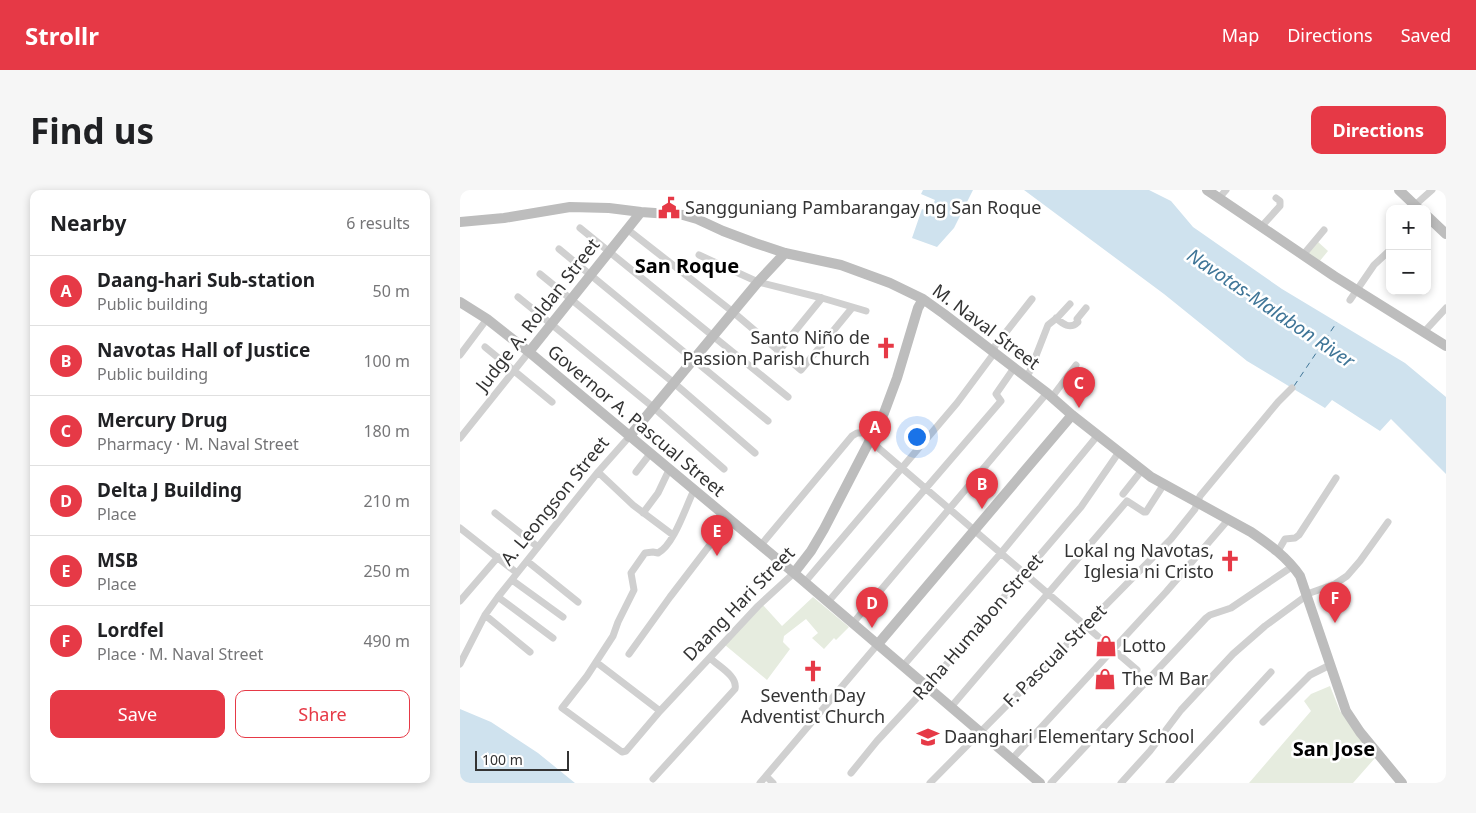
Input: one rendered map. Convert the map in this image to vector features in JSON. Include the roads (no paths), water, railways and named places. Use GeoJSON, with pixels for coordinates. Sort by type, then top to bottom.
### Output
{"type":"FeatureCollection","features":[{"type":"Feature","properties":{"kind":"main road"},"geometry":{"type":"LineString","coordinates":[[1207,190],[1222,194],[1261,227],[1356,290],[1446,346]]}},
{"type":"Feature","properties":{"kind":"main road"},"geometry":{"type":"LineString","coordinates":[[1399,190],[1415,205]]}},
{"type":"Feature","properties":{"kind":"main road","name":"M. Naval Street"},"geometry":{"type":"LineString","coordinates":[[460,222],[504,218],[570,207],[609,208],[683,215],[785,253],[841,265],[890,283],[923,300],[1050,395],[1072,415],[1142,470],[1267,542],[1293,566],[1300,576],[1346,711],[1402,783]]}},
{"type":"Feature","properties":{"kind":"main road","name":"Judge A. Roldan Street"},"geometry":{"type":"LineString","coordinates":[[529,352],[641,212]]}},
{"type":"Feature","properties":{"kind":"main road"},"geometry":{"type":"LineString","coordinates":[[1431,220],[1446,234]]}},
{"type":"Feature","properties":{"kind":"main road","name":"A. Leongson Street"},"geometry":{"type":"LineString","coordinates":[[629,436],[758,282],[785,253]]}},
{"type":"Feature","properties":{"kind":"main road","name":"Daang Hari Street"},"geometry":{"type":"LineString","coordinates":[[794,573],[811,551],[824,529],[884,414],[918,308],[923,300]]}},
{"type":"Feature","properties":{"kind":"main road","name":"Governor A. Pascual Street"},"geometry":{"type":"LineString","coordinates":[[460,302],[487,319],[529,352],[805,582],[1040,783]]}},
{"type":"Feature","properties":{"kind":"main road"},"geometry":{"type":"LineString","coordinates":[[878,644],[1072,415]]}},
{"type":"Feature","properties":{"kind":"street"},"geometry":{"type":"LineString","coordinates":[[1419,205],[1432,190]]}},
{"type":"Feature","properties":{"kind":"street"},"geometry":{"type":"LineString","coordinates":[[1261,227],[1280,206],[1280,201],[1276,198]]}},
{"type":"Feature","properties":{"kind":"street"},"geometry":{"type":"LineString","coordinates":[[580,228],[788,397]]}},
{"type":"Feature","properties":{"kind":"street"},"geometry":{"type":"LineString","coordinates":[[627,229],[733,312],[801,370],[852,308]]}},
{"type":"Feature","properties":{"kind":"street"},"geometry":{"type":"LineString","coordinates":[[1303,255],[1324,230]]}},
{"type":"Feature","properties":{"kind":"street"},"geometry":{"type":"LineString","coordinates":[[559,249],[768,422]]}},
{"type":"Feature","properties":{"kind":"street"},"geometry":{"type":"LineString","coordinates":[[1350,300],[1374,265],[1386,254]]}},
{"type":"Feature","properties":{"kind":"street"},"geometry":{"type":"LineString","coordinates":[[699,255],[758,282],[866,311]]}},
{"type":"Feature","properties":{"kind":"street"},"geometry":{"type":"LineString","coordinates":[[540,274],[674,383],[755,453]]}},
{"type":"Feature","properties":{"kind":"street"},"geometry":{"type":"LineString","coordinates":[[518,297],[724,468]]}},
{"type":"Feature","properties":{"kind":"street"},"geometry":{"type":"LineString","coordinates":[[778,352],[822,298]]}},
{"type":"Feature","properties":{"kind":"street"},"geometry":{"type":"LineString","coordinates":[[805,582],[957,403],[992,356],[995,346],[1032,299]]}},
{"type":"Feature","properties":{"kind":"street"},"geometry":{"type":"LineString","coordinates":[[1026,377],[1048,325],[1070,304]]}},
{"type":"Feature","properties":{"kind":"street"},"geometry":{"type":"LineString","coordinates":[[1056,318],[1067,326],[1072,326],[1078,322],[1086,308]]}},
{"type":"Feature","properties":{"kind":"street"},"geometry":{"type":"LineString","coordinates":[[1424,332],[1446,308]]}},
{"type":"Feature","properties":{"kind":"street"},"geometry":{"type":"LineString","coordinates":[[460,355],[487,319]]}},
{"type":"Feature","properties":{"kind":"street"},"geometry":{"type":"LineString","coordinates":[[485,348],[552,402]]}},
{"type":"Feature","properties":{"kind":"street","name":"Judge A. Roldan Street"},"geometry":{"type":"LineString","coordinates":[[460,438],[529,352]]}},
{"type":"Feature","properties":{"kind":"street"},"geometry":{"type":"LineString","coordinates":[[853,623],[1076,365]]}},
{"type":"Feature","properties":{"kind":"street"},"geometry":{"type":"LineString","coordinates":[[828,602],[1001,401],[996,394],[1014,368]]}},
{"type":"Feature","properties":{"kind":"street","name":"F. Pascual Street"},"geometry":{"type":"LineString","coordinates":[[930,783],[1171,539],[1195,508],[1200,496],[1278,402],[1292,388]]}},
{"type":"Feature","properties":{"kind":"street"},"geometry":{"type":"LineString","coordinates":[[761,545],[852,436],[856,433],[861,433]]}},
{"type":"Feature","properties":{"kind":"street"},"geometry":{"type":"LineString","coordinates":[[903,666],[1001,553],[1098,435]]}},
{"type":"Feature","properties":{"kind":"street","name":"A. Leongson Street"},"geometry":{"type":"LineString","coordinates":[[460,664],[485,615],[498,597],[629,436]]}},
{"type":"Feature","properties":{"kind":"street"},"geometry":{"type":"LineString","coordinates":[[869,440],[1137,670]]}},
{"type":"Feature","properties":{"kind":"street","name":"Raha Humabon Street"},"geometry":{"type":"LineString","coordinates":[[851,773],[1081,507],[1119,452]]}},
{"type":"Feature","properties":{"kind":"street"},"geometry":{"type":"LineString","coordinates":[[636,472],[650,454]]}},
{"type":"Feature","properties":{"kind":"street"},"geometry":{"type":"LineString","coordinates":[[643,513],[658,493],[670,470]]}},
{"type":"Feature","properties":{"kind":"street"},"geometry":{"type":"LineString","coordinates":[[1123,494],[1142,470]]}},
{"type":"Feature","properties":{"kind":"street"},"geometry":{"type":"LineString","coordinates":[[598,472],[643,513],[673,535]]}},
{"type":"Feature","properties":{"kind":"street"},"geometry":{"type":"LineString","coordinates":[[1278,552],[1285,539],[1295,538],[1300,535],[1336,478]]}},
{"type":"Feature","properties":{"kind":"street"},"geometry":{"type":"LineString","coordinates":[[951,707],[1127,501],[1130,501],[1146,512],[1164,484]]}},
{"type":"Feature","properties":{"kind":"street"},"geometry":{"type":"LineString","coordinates":[[660,712],[596,662],[613,636],[634,590],[631,573],[645,554],[649,552],[660,553],[673,535],[694,490]]}},
{"type":"Feature","properties":{"kind":"street"},"geometry":{"type":"LineString","coordinates":[[495,513],[538,547]]}},
{"type":"Feature","properties":{"kind":"street"},"geometry":{"type":"LineString","coordinates":[[629,654],[729,520]]}},
{"type":"Feature","properties":{"kind":"street"},"geometry":{"type":"LineString","coordinates":[[1012,759],[1113,650],[1228,520]]}},
{"type":"Feature","properties":{"kind":"street"},"geometry":{"type":"LineString","coordinates":[[1121,783],[1150,752],[1181,710],[1233,654],[1291,605],[1310,593],[1342,581],[1360,562],[1388,522]]}},
{"type":"Feature","properties":{"kind":"street"},"geometry":{"type":"LineString","coordinates":[[460,528],[498,557],[515,576],[562,617]]}},
{"type":"Feature","properties":{"kind":"street"},"geometry":{"type":"LineString","coordinates":[[460,601],[498,557]]}},
{"type":"Feature","properties":{"kind":"street"},"geometry":{"type":"LineString","coordinates":[[527,562],[578,602]]}},
{"type":"Feature","properties":{"kind":"street"},"geometry":{"type":"LineString","coordinates":[[1051,783],[1206,618],[1231,608],[1293,566]]}},
{"type":"Feature","properties":{"kind":"street","name":"Daang Hari Street"},"geometry":{"type":"LineString","coordinates":[[596,662],[562,708],[622,752],[626,751],[758,606],[794,573]]}},
{"type":"Feature","properties":{"kind":"street"},"geometry":{"type":"LineString","coordinates":[[498,597],[553,638]]}},
{"type":"Feature","properties":{"kind":"street"},"geometry":{"type":"LineString","coordinates":[[485,615],[530,652]]}},
{"type":"Feature","properties":{"kind":"street"},"geometry":{"type":"LineString","coordinates":[[760,783],[878,644]]}},
{"type":"Feature","properties":{"kind":"street"},"geometry":{"type":"LineString","coordinates":[[653,780],[735,689],[736,686],[731,676],[710,658]]}},
{"type":"Feature","properties":{"kind":"street"},"geometry":{"type":"LineString","coordinates":[[1264,722],[1310,675],[1330,665]]}},
{"type":"Feature","properties":{"kind":"street"},"geometry":{"type":"LineString","coordinates":[[1170,783],[1271,672]]}},
{"type":"Feature","properties":{"kind":"street"},"geometry":{"type":"LineString","coordinates":[[766,776],[773,783]]}},
{"type":"Feature","properties":{"kind":"water"},"geometry":{"type":"Polygon","coordinates":[[[923,190],[973,190],[954,228],[937,247],[912,238],[922,209],[930,211],[935,200],[921,194],[923,190]]]}},
{"type":"Feature","properties":{"kind":"water","name":"Navotas-Malabon River"},"geometry":{"type":"Polygon","coordinates":[[[1024,190],[1149,190],[1171,201],[1193,227],[1282,289],[1405,363],[1446,397],[1446,474],[1391,419],[1380,431],[1332,400],[1325,408],[1247,361],[1164,294],[1024,190]]]}},
{"type":"Feature","properties":{"kind":"water"},"geometry":{"type":"Polygon","coordinates":[[[460,709],[491,722],[538,753],[575,783],[460,783],[460,709]]]}},
{"type":"Feature","properties":{"kind":"place","name":"Sangguniang Pambarangay ng San Roque"},"geometry":{"type":"Point","coordinates":[669,208]}},
{"type":"Feature","properties":{"kind":"place","name":"Santo Niño de Passion Parish Church"},"geometry":{"type":"Point","coordinates":[886,348]}},
{"type":"Feature","properties":{"kind":"place","name":"Mercury Drug"},"geometry":{"type":"Point","coordinates":[1079,408]}},
{"type":"Feature","properties":{"kind":"place","name":"Daang-hari Sub-station"},"geometry":{"type":"Point","coordinates":[875,452]}},
{"type":"Feature","properties":{"kind":"place","name":"Navotas Hall of Justice"},"geometry":{"type":"Point","coordinates":[982,509]}},
{"type":"Feature","properties":{"kind":"place","name":"MSB"},"geometry":{"type":"Point","coordinates":[717,556]}},
{"type":"Feature","properties":{"kind":"place","name":"Lokal ng Navotas, Iglesia ni Cristo"},"geometry":{"type":"Point","coordinates":[1230,561]}},
{"type":"Feature","properties":{"kind":"place","name":"Lordfel"},"geometry":{"type":"Point","coordinates":[1335,623]}},
{"type":"Feature","properties":{"kind":"place","name":"Delta J Building"},"geometry":{"type":"Point","coordinates":[872,628]}},
{"type":"Feature","properties":{"kind":"place","name":"Lotto"},"geometry":{"type":"Point","coordinates":[1106,646]}},
{"type":"Feature","properties":{"kind":"place","name":"Seventh Day Adventist Church"},"geometry":{"type":"Point","coordinates":[813,671]}},
{"type":"Feature","properties":{"kind":"place","name":"The M Bar"},"geometry":{"type":"Point","coordinates":[1105,679]}},
{"type":"Feature","properties":{"kind":"place","name":"Daanghari Elementary School"},"geometry":{"type":"Point","coordinates":[928,737]}},
{"type":"Feature","properties":{"kind":"district","name":"San Roque"},"geometry":{"type":"Point","coordinates":[687,266]}},
{"type":"Feature","properties":{"kind":"district","name":"San Jose"},"geometry":{"type":"Point","coordinates":[1334,749]}}]}
